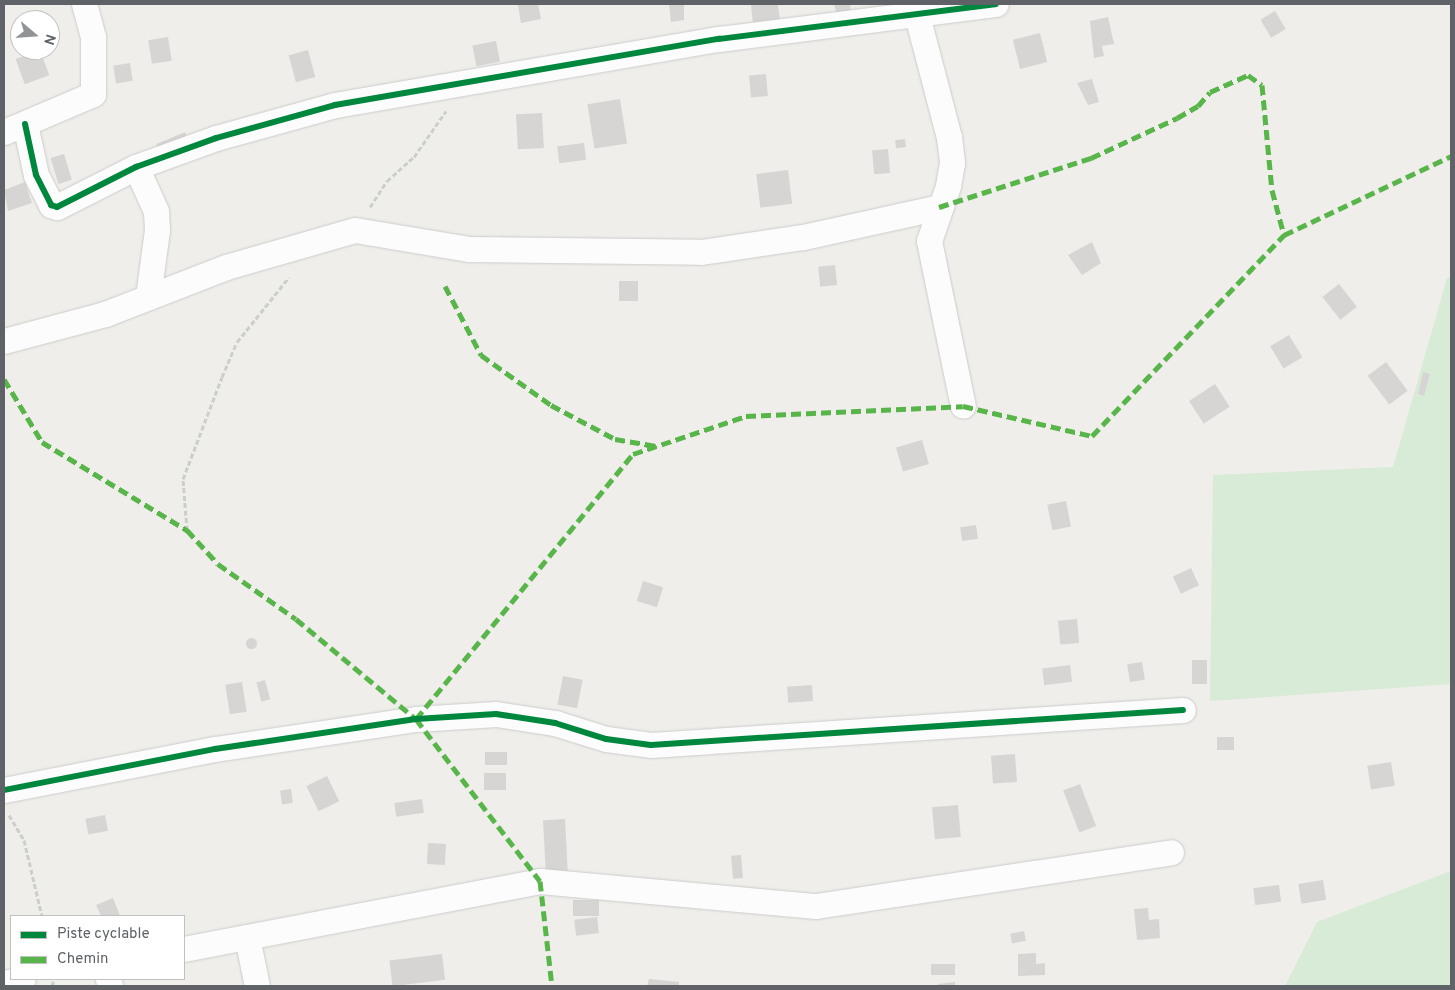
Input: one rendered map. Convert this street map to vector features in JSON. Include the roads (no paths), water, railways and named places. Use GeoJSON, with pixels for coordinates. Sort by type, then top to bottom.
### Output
{"type":"FeatureCollection","features":[{"type":"Feature","properties":{"kind":"street"},"geometry":{"type":"LineString","coordinates":[[84,4],[93,37],[93,94],[14,128],[53,207],[136,168],[216,138],[300,114],[467,82],[718,39],[914,10],[996,4]]}},
{"type":"Feature","properties":{"kind":"street"},"geometry":{"type":"LineString","coordinates":[[914,10],[940,93],[949,136],[952,163],[940,206],[937,227],[929,241],[962,406]]}},
{"type":"Feature","properties":{"kind":"street"},"geometry":{"type":"LineString","coordinates":[[136,168],[156,220],[148,297]]}},
{"type":"Feature","properties":{"kind":"street"},"geometry":{"type":"LineString","coordinates":[[4,341],[105,314],[226,268],[356,230],[469,249],[701,252],[803,238],[940,206]]}},
{"type":"Feature","properties":{"kind":"street"},"geometry":{"type":"LineString","coordinates":[[4,790],[215,749],[416,719],[496,714],[555,723],[606,739],[651,745],[1183,710]]}},
{"type":"Feature","properties":{"kind":"street"},"geometry":{"type":"LineString","coordinates":[[185,949],[540,881],[816,906],[1171,852]]}},
{"type":"Feature","properties":{"kind":"street"},"geometry":{"type":"LineString","coordinates":[[247,937],[257,986]]}},
{"type":"Feature","properties":{"kind":"street"},"geometry":{"type":"LineString","coordinates":[[4,983],[18,980]]}}]}
